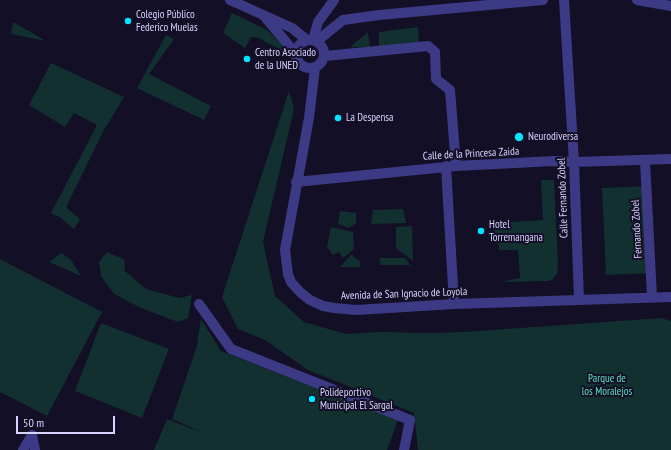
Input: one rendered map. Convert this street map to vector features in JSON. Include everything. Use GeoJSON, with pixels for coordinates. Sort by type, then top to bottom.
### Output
{"type":"FeatureCollection","features":[{"type":"Feature","properties":{"kind":"street"},"geometry":{"type":"LineString","coordinates":[[230,0],[292,28],[313,40],[323,48],[324,56],[321,63],[315,68],[311,69],[302,66],[297,60],[296,50],[300,43],[313,40],[343,20],[379,15],[543,0]]}},
{"type":"Feature","properties":{"kind":"street"},"geometry":{"type":"LineString","coordinates":[[313,40],[318,22],[334,0]]}},
{"type":"Feature","properties":{"kind":"street","name":"Calle Fernando Zobel"},"geometry":{"type":"LineString","coordinates":[[564,0],[574,162],[579,300]]}},
{"type":"Feature","properties":{"kind":"street"},"geometry":{"type":"LineString","coordinates":[[637,0],[671,6]]}},
{"type":"Feature","properties":{"kind":"street"},"geometry":{"type":"LineString","coordinates":[[264,15],[296,54]]}},
{"type":"Feature","properties":{"kind":"street"},"geometry":{"type":"LineString","coordinates":[[324,56],[428,46],[435,52],[436,79],[450,90],[454,304]]}},
{"type":"Feature","properties":{"kind":"street","name":"Avenida de San Ignacio de Loyola"},"geometry":{"type":"LineString","coordinates":[[315,68],[309,118],[296,182],[285,250],[285,261],[291,282],[310,300],[323,306],[346,309],[671,297]]}},
{"type":"Feature","properties":{"kind":"street","name":"Calle de la Princesa Zaida"},"geometry":{"type":"LineString","coordinates":[[296,182],[451,166],[554,161],[645,161],[671,159]]}},
{"type":"Feature","properties":{"kind":"street","name":"Fernando Zobel"},"geometry":{"type":"LineString","coordinates":[[645,161],[652,297]]}},
{"type":"Feature","properties":{"kind":"street"},"geometry":{"type":"LineString","coordinates":[[199,304],[231,348],[410,420],[404,450]]}},
{"type":"Feature","properties":{"kind":"street"},"geometry":{"type":"LineString","coordinates":[[22,450],[32,434],[35,450]]}},
{"type":"Feature","properties":{"kind":"green space"},"geometry":{"type":"Polygon","coordinates":[[[232,13],[267,30],[283,45],[281,50],[256,37],[251,37],[245,48],[223,33],[232,13]]]}},
{"type":"Feature","properties":{"kind":"green space"},"geometry":{"type":"Polygon","coordinates":[[[13,22],[46,41],[11,34],[13,22]]]}},
{"type":"Feature","properties":{"kind":"green space"},"geometry":{"type":"Polygon","coordinates":[[[418,27],[419,44],[379,48],[379,32],[418,27]]]}},
{"type":"Feature","properties":{"kind":"green space"},"geometry":{"type":"Polygon","coordinates":[[[368,32],[370,47],[350,47],[368,32]]]}},
{"type":"Feature","properties":{"kind":"green space"},"geometry":{"type":"Polygon","coordinates":[[[166,35],[174,39],[149,74],[211,106],[204,120],[137,88],[166,35]]]}},
{"type":"Feature","properties":{"kind":"green space"},"geometry":{"type":"Polygon","coordinates":[[[51,63],[124,97],[104,130],[66,207],[80,219],[74,229],[60,217],[51,213],[97,125],[74,113],[65,127],[29,105],[51,63]]]}},
{"type":"Feature","properties":{"kind":"green space","name":"Parque de los Moralejos"},"geometry":{"type":"Polygon","coordinates":[[[289,91],[294,109],[263,242],[275,296],[304,322],[346,334],[379,332],[464,332],[661,318],[671,321],[671,450],[418,450],[414,413],[308,370],[265,340],[238,329],[222,297],[289,91]]]}},
{"type":"Feature","properties":{"kind":"green space"},"geometry":{"type":"Polygon","coordinates":[[[541,180],[554,180],[558,264],[557,274],[549,281],[500,282],[520,278],[518,250],[499,250],[498,240],[495,240],[494,223],[543,220],[541,180]]]}},
{"type":"Feature","properties":{"kind":"green space"},"geometry":{"type":"Polygon","coordinates":[[[647,186],[651,273],[606,275],[602,188],[647,186]]]}},
{"type":"Feature","properties":{"kind":"green space"},"geometry":{"type":"Polygon","coordinates":[[[403,209],[406,223],[371,224],[373,210],[403,209]]]}},
{"type":"Feature","properties":{"kind":"green space"},"geometry":{"type":"Polygon","coordinates":[[[340,211],[356,213],[356,223],[349,228],[338,224],[340,211]]]}},
{"type":"Feature","properties":{"kind":"green space"},"geometry":{"type":"Polygon","coordinates":[[[412,226],[413,261],[396,248],[396,227],[412,226]]]}},
{"type":"Feature","properties":{"kind":"green space"},"geometry":{"type":"Polygon","coordinates":[[[331,227],[353,232],[354,249],[343,258],[339,252],[333,255],[327,247],[331,227]]]}},
{"type":"Feature","properties":{"kind":"green space"},"geometry":{"type":"Polygon","coordinates":[[[107,252],[124,259],[125,271],[146,289],[179,298],[192,295],[188,318],[178,322],[141,308],[114,294],[101,276],[99,262],[107,252]]]}},
{"type":"Feature","properties":{"kind":"green space"},"geometry":{"type":"Polygon","coordinates":[[[62,253],[71,260],[81,276],[49,262],[62,253]]]}},
{"type":"Feature","properties":{"kind":"green space"},"geometry":{"type":"Polygon","coordinates":[[[352,254],[360,261],[360,267],[340,267],[352,254]]]}},
{"type":"Feature","properties":{"kind":"green space"},"geometry":{"type":"Polygon","coordinates":[[[380,258],[405,258],[410,265],[380,265],[380,258]]]}},
{"type":"Feature","properties":{"kind":"green space"},"geometry":{"type":"Polygon","coordinates":[[[0,259],[102,312],[47,416],[0,392],[0,259]]]}},
{"type":"Feature","properties":{"kind":"green space"},"geometry":{"type":"Polygon","coordinates":[[[201,319],[221,351],[398,420],[387,450],[154,450],[167,419],[209,435],[172,419],[198,343],[201,319]]]}},
{"type":"Feature","properties":{"kind":"green space"},"geometry":{"type":"Polygon","coordinates":[[[101,323],[169,349],[142,418],[75,391],[101,323]]]}},
{"type":"Feature","properties":{"kind":"place","name":"Colegio Público Federico Muelas"},"geometry":{"type":"Point","coordinates":[128,21]}},
{"type":"Feature","properties":{"kind":"place","name":"Centro Asociado de la UNED"},"geometry":{"type":"Point","coordinates":[247,59]}},
{"type":"Feature","properties":{"kind":"place","name":"La Despensa"},"geometry":{"type":"Point","coordinates":[338,118]}},
{"type":"Feature","properties":{"kind":"place","name":"Neurodiversa"},"geometry":{"type":"Point","coordinates":[519,137]}},
{"type":"Feature","properties":{"kind":"place","name":"Hotel Torremangana"},"geometry":{"type":"Point","coordinates":[481,231]}},
{"type":"Feature","properties":{"kind":"place","name":"Polideportivo Municipal El Sargal"},"geometry":{"type":"Point","coordinates":[312,399]}}]}
